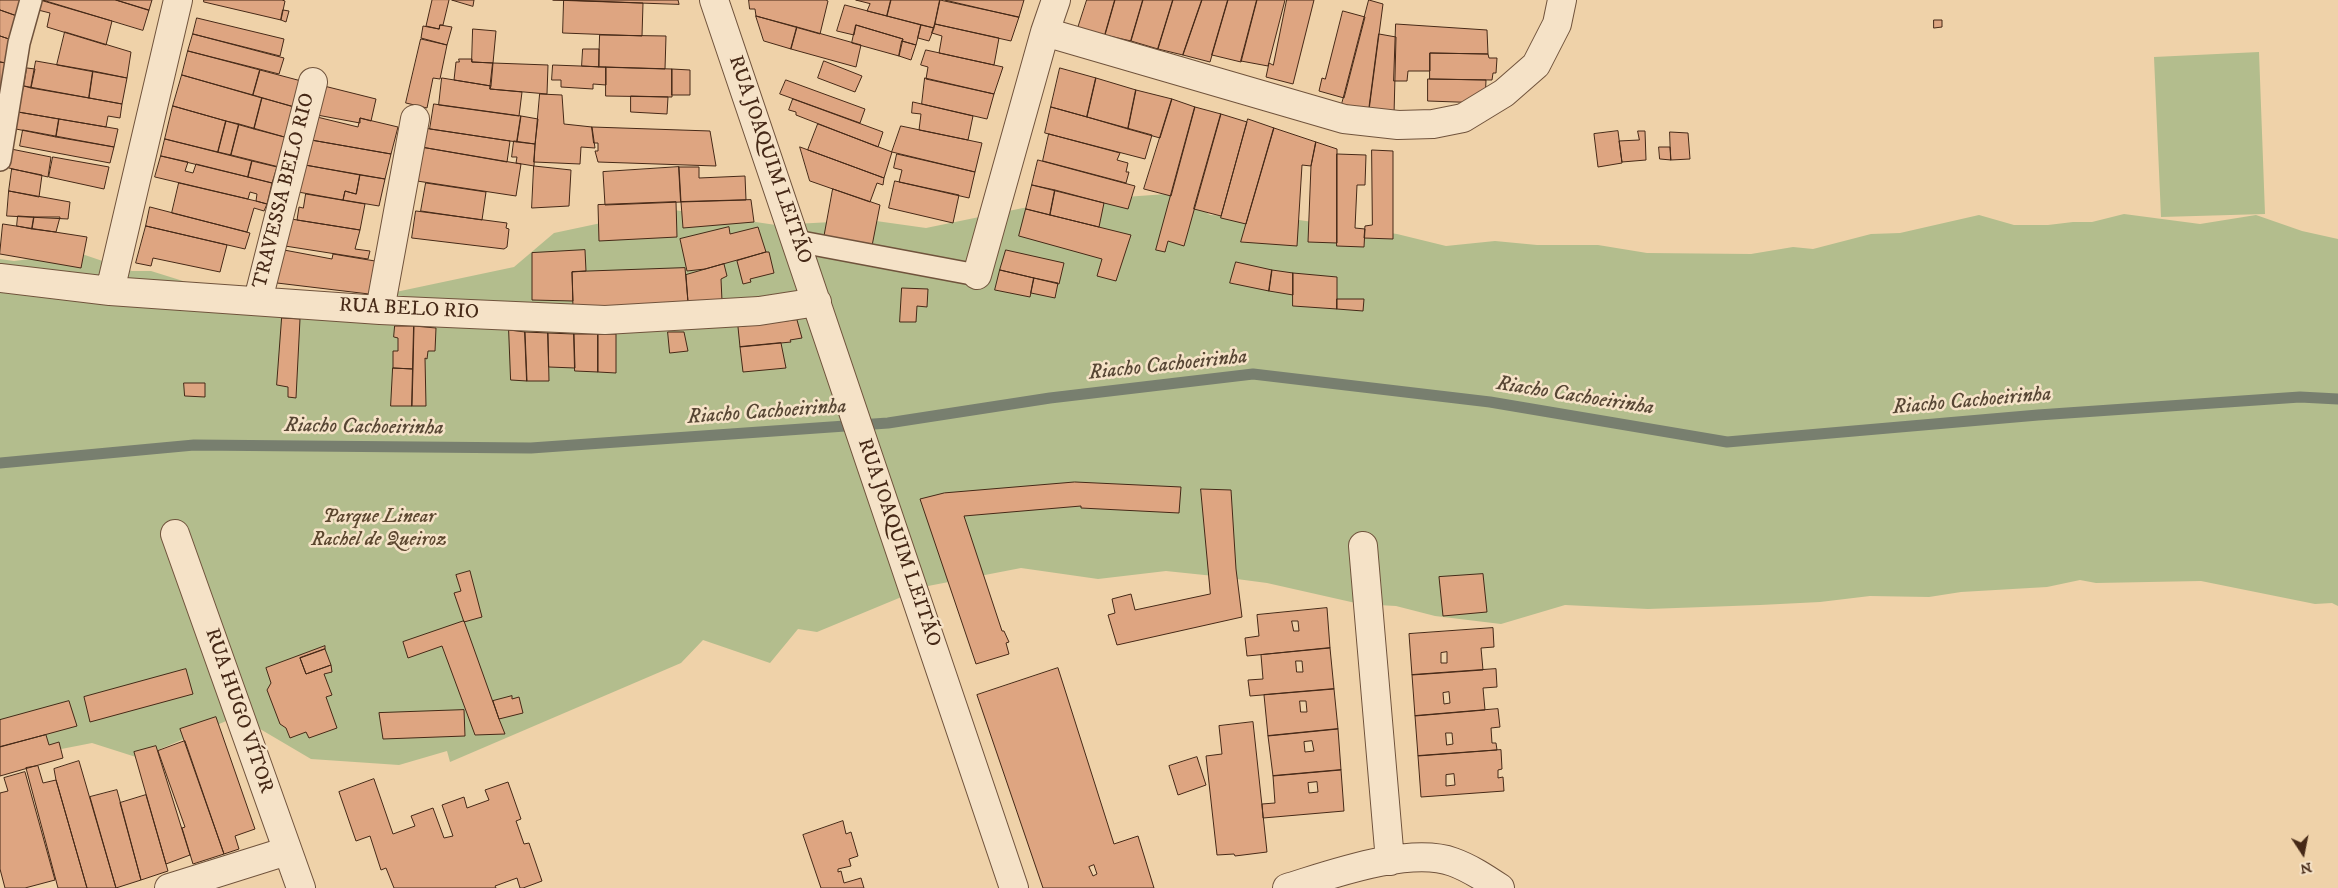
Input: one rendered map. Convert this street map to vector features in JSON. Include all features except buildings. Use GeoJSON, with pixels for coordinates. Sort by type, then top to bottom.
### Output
{"type":"FeatureCollection","features":[{"type":"Feature","properties":{"kind":"street"},"geometry":{"type":"LineString","coordinates":[[110,291],[178,0]]}},
{"type":"Feature","properties":{"kind":"street","name":"RUA JOAQUIM LEITÃO"},"geometry":{"type":"LineString","coordinates":[[714,0],[1014,888]]}},
{"type":"Feature","properties":{"kind":"street"},"geometry":{"type":"LineString","coordinates":[[977,276],[1045,32],[1056,0]]}},
{"type":"Feature","properties":{"kind":"street"},"geometry":{"type":"LineString","coordinates":[[1045,32],[1344,119],[1398,125],[1434,124],[1463,118],[1504,92],[1536,65],[1557,24],[1562,0]]}},
{"type":"Feature","properties":{"kind":"street","name":"TRAVESSA BELO RIO"},"geometry":{"type":"LineString","coordinates":[[258,300],[313,82]]}},
{"type":"Feature","properties":{"kind":"street"},"geometry":{"type":"LineString","coordinates":[[380,310],[414,119]]}},
{"type":"Feature","properties":{"kind":"street","name":"RUA BELO RIO"},"geometry":{"type":"LineString","coordinates":[[0,278],[110,291],[380,310],[605,320],[759,311],[817,302]]}},
{"type":"Feature","properties":{"kind":"street","name":"RUA HUGO VÍTOR"},"geometry":{"type":"LineString","coordinates":[[175,534],[301,888]]}},
{"type":"Feature","properties":{"kind":"street"},"geometry":{"type":"LineString","coordinates":[[1363,546],[1390,861]]}},
{"type":"Feature","properties":{"kind":"street"},"geometry":{"type":"LineString","coordinates":[[169,888],[287,851]]}},
{"type":"Feature","properties":{"kind":"street"},"geometry":{"type":"LineString","coordinates":[[1287,888],[1358,867],[1426,857],[1452,862],[1500,888]]}},
{"type":"Feature","properties":{"kind":"lane"},"geometry":{"type":"LineString","coordinates":[[0,160],[19,43],[31,0]]}},
{"type":"Feature","properties":{"kind":"lane"},"geometry":{"type":"LineString","coordinates":[[796,241],[977,276]]}},
{"type":"Feature","properties":{"kind":"green space"},"geometry":{"type":"Polygon","coordinates":[[[2259,52],[2265,214],[2161,217],[2154,57],[2259,52]]]}},
{"type":"Feature","properties":{"kind":"green space","name":"Parque Linear Rachel de Queiroz"},"geometry":{"type":"Polygon","coordinates":[[[1180,193],[1210,215],[1299,220],[1397,234],[1446,246],[1495,241],[1537,245],[1598,245],[1647,253],[1751,254],[1793,247],[1813,249],[1871,234],[1900,233],[1979,215],[2014,225],[2048,225],[2092,222],[2124,214],[2200,224],[2256,215],[2302,231],[2338,239],[2338,606],[2332,603],[2315,604],[2201,581],[2096,583],[2080,580],[2047,587],[1961,592],[1929,597],[1870,596],[1820,602],[1648,609],[1565,605],[1501,624],[1435,616],[1396,606],[1360,604],[1267,583],[1214,576],[1166,571],[1098,579],[1021,568],[928,586],[817,632],[798,629],[770,663],[703,640],[681,663],[450,762],[447,751],[399,765],[311,759],[238,716],[139,758],[92,743],[46,752],[0,755],[0,259],[14,261],[79,253],[132,271],[151,271],[231,296],[337,302],[391,293],[514,267],[554,233],[667,209],[776,225],[869,220],[926,228],[1023,208],[1070,204],[1084,200],[1180,193]]]}},
{"type":"Feature","properties":{"kind":"waterway","name":"Riacho Cachoeirinha"},"geometry":{"type":"LineString","coordinates":[[0,463],[194,445],[531,448],[888,423],[1050,398],[1253,374],[1490,402],[1727,442],[2038,415],[2300,397],[2338,399]]}}]}
